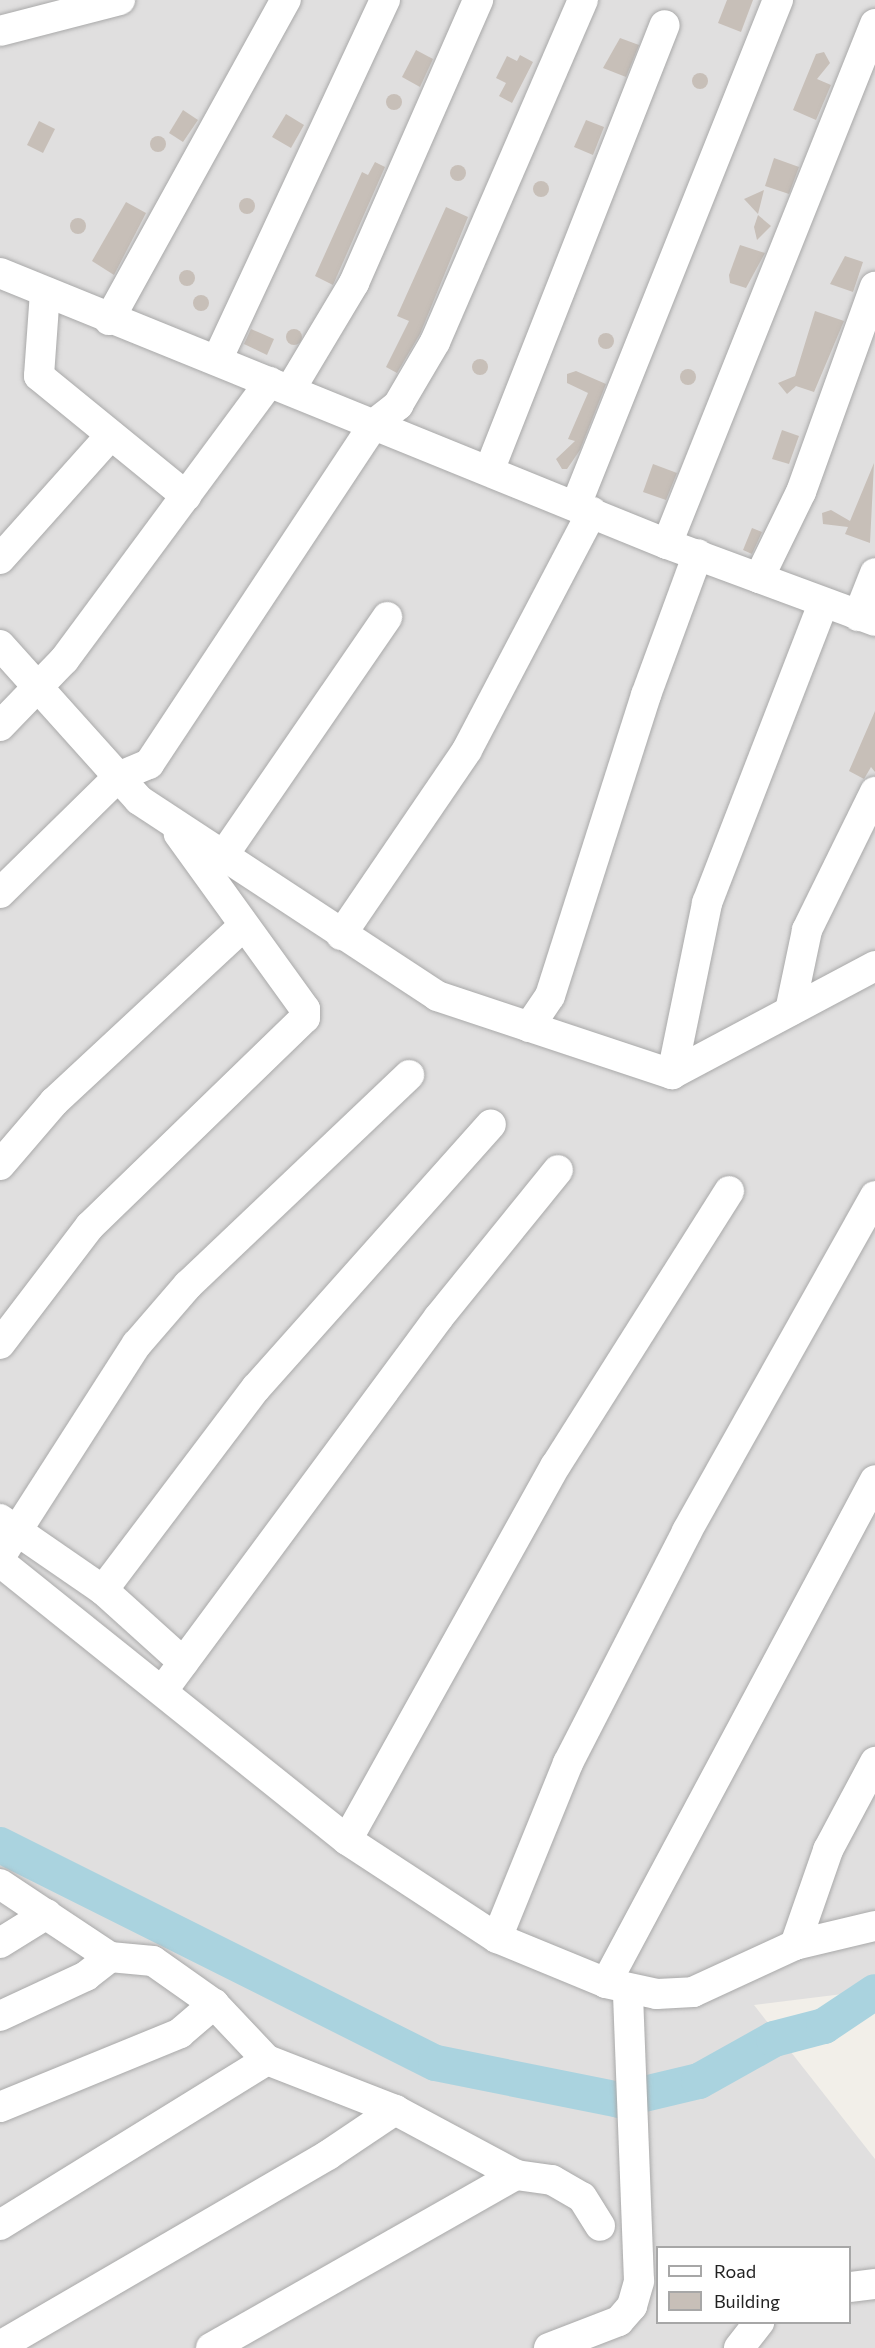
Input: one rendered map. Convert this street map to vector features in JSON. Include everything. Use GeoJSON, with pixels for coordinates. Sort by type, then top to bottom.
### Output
{"type":"FeatureCollection","features":[{"type":"Feature","properties":{"kind":"street"},"geometry":{"type":"LineString","coordinates":[[4,33],[120,0]]}},
{"type":"Feature","properties":{"kind":"street"},"geometry":{"type":"LineString","coordinates":[[109,320],[286,0]]}},
{"type":"Feature","properties":{"kind":"street"},"geometry":{"type":"LineString","coordinates":[[218,358],[385,0]]}},
{"type":"Feature","properties":{"kind":"street"},"geometry":{"type":"LineString","coordinates":[[0,726],[36,685],[64,660],[186,495],[280,386],[354,283],[478,0]]}},
{"type":"Feature","properties":{"kind":"street"},"geometry":{"type":"LineString","coordinates":[[0,893],[118,777],[149,764],[374,424],[398,405],[435,342],[583,0]]}},
{"type":"Feature","properties":{"kind":"street"},"geometry":{"type":"LineString","coordinates":[[341,935],[467,750],[584,509],[778,0]]}},
{"type":"Feature","properties":{"kind":"street"},"geometry":{"type":"LineString","coordinates":[[667,544],[875,24]]}},
{"type":"Feature","properties":{"kind":"street"},"geometry":{"type":"LineString","coordinates":[[489,471],[665,25]]}},
{"type":"Feature","properties":{"kind":"street"},"geometry":{"type":"LineString","coordinates":[[0,273],[109,320],[218,358],[280,386],[667,544],[698,554],[822,604],[866,618],[875,573]]}},
{"type":"Feature","properties":{"kind":"street"},"geometry":{"type":"LineString","coordinates":[[759,578],[801,492],[875,286]]}},
{"type":"Feature","properties":{"kind":"street"},"geometry":{"type":"LineString","coordinates":[[45,292],[39,376],[186,495]]}},
{"type":"Feature","properties":{"kind":"street"},"geometry":{"type":"LineString","coordinates":[[0,558],[111,435]]}},
{"type":"Feature","properties":{"kind":"street"},"geometry":{"type":"LineString","coordinates":[[529,1027],[550,996],[646,695],[698,554]]}},
{"type":"Feature","properties":{"kind":"street"},"geometry":{"type":"LineString","coordinates":[[672,1074],[707,903],[822,604]]}},
{"type":"Feature","properties":{"kind":"street"},"geometry":{"type":"LineString","coordinates":[[223,856],[387,617]]}},
{"type":"Feature","properties":{"kind":"street"},"geometry":{"type":"LineString","coordinates":[[0,645],[139,800],[437,996],[672,1074],[875,966]]}},
{"type":"Feature","properties":{"kind":"street"},"geometry":{"type":"LineString","coordinates":[[790,1011],[807,930],[875,792]]}},
{"type":"Feature","properties":{"kind":"street"},"geometry":{"type":"LineString","coordinates":[[0,1344],[90,1226],[305,1018],[304,1009],[242,927],[169,818]]}},
{"type":"Feature","properties":{"kind":"street"},"geometry":{"type":"LineString","coordinates":[[0,1165],[54,1102],[242,927]]}},
{"type":"Feature","properties":{"kind":"street"},"geometry":{"type":"LineString","coordinates":[[0,1557],[8,1525],[151,1327],[251,1222],[409,1074]]}},
{"type":"Feature","properties":{"kind":"street"},"geometry":{"type":"LineString","coordinates":[[103,1590],[256,1388],[491,1124]]}},
{"type":"Feature","properties":{"kind":"street"},"geometry":{"type":"LineString","coordinates":[[163,1690],[424,1335],[558,1170]]}},
{"type":"Feature","properties":{"kind":"street"},"geometry":{"type":"LineString","coordinates":[[346,1840],[556,1465],[729,1191]]}},
{"type":"Feature","properties":{"kind":"street"},"geometry":{"type":"LineString","coordinates":[[497,1938],[568,1763],[687,1531],[875,1196]]}},
{"type":"Feature","properties":{"kind":"street"},"geometry":{"type":"LineString","coordinates":[[549,2348],[585,2344],[619,2321],[632,2306],[639,2281],[630,2060],[617,1986],[875,1480]]}},
{"type":"Feature","properties":{"kind":"street"},"geometry":{"type":"LineString","coordinates":[[8,1525],[103,1590],[183,1662]]}},
{"type":"Feature","properties":{"kind":"street"},"geometry":{"type":"LineString","coordinates":[[0,1562],[163,1690],[346,1840],[497,1938],[617,1986],[693,1992],[795,1945],[875,1926]]}},
{"type":"Feature","properties":{"kind":"street"},"geometry":{"type":"LineString","coordinates":[[795,1945],[828,1850],[875,1762]]}},
{"type":"Feature","properties":{"kind":"street"},"geometry":{"type":"LineString","coordinates":[[0,1884],[110,1957],[153,1961],[214,2004],[267,2060],[395,2110],[516,2175],[552,2180],[572,2191],[600,2226]]}},
{"type":"Feature","properties":{"kind":"street"},"geometry":{"type":"LineString","coordinates":[[0,1943],[47,1914]]}},
{"type":"Feature","properties":{"kind":"street"},"geometry":{"type":"LineString","coordinates":[[0,2016],[86,1976],[110,1957]]}},
{"type":"Feature","properties":{"kind":"street"},"geometry":{"type":"LineString","coordinates":[[0,2107],[180,2032],[214,2004]]}},
{"type":"Feature","properties":{"kind":"street"},"geometry":{"type":"LineString","coordinates":[[0,2225],[267,2060]]}},
{"type":"Feature","properties":{"kind":"street"},"geometry":{"type":"LineString","coordinates":[[0,2346],[328,2155],[395,2110]]}},
{"type":"Feature","properties":{"kind":"street"},"geometry":{"type":"LineString","coordinates":[[211,2348],[516,2175]]}},
{"type":"Feature","properties":{"kind":"street"},"geometry":{"type":"LineString","coordinates":[[851,2287],[875,2284]]}},
{"type":"Feature","properties":{"kind":"street"},"geometry":{"type":"LineString","coordinates":[[739,2348],[757,2324]]}},
{"type":"Feature","properties":{"kind":"shaded area"},"geometry":{"type":"Polygon","coordinates":[[[0,0],[875,0],[875,1990],[754,2005],[875,2159],[875,2348],[0,2348],[0,0]]]}},
{"type":"Feature","properties":{"kind":"building"},"geometry":{"type":"Polygon","coordinates":[[[727,0],[753,0],[741,32],[718,23],[727,0]]]}},
{"type":"Feature","properties":{"kind":"building"},"geometry":{"type":"Polygon","coordinates":[[[620,38],[639,45],[626,77],[603,68],[620,38]]]}},
{"type":"Feature","properties":{"kind":"building"},"geometry":{"type":"Polygon","coordinates":[[[416,50],[433,59],[420,87],[402,77],[416,50]]]}},
{"type":"Feature","properties":{"kind":"building"},"geometry":{"type":"Polygon","coordinates":[[[824,52],[830,63],[817,79],[831,85],[816,120],[793,110],[816,54],[824,52]]]}},
{"type":"Feature","properties":{"kind":"building"},"geometry":{"type":"Polygon","coordinates":[[[520,55],[533,62],[512,103],[499,96],[506,83],[496,78],[507,56],[517,61],[520,55]]]}},
{"type":"Feature","properties":{"kind":"building"},"geometry":{"type":"Polygon","coordinates":[[[700,73],[706,75],[708,81],[706,87],[700,89],[694,87],[692,81],[694,75],[700,73]]]}},
{"type":"Feature","properties":{"kind":"building"},"geometry":{"type":"Polygon","coordinates":[[[391,94],[397,94],[402,102],[400,108],[391,110],[386,105],[386,99],[391,94]]]}},
{"type":"Feature","properties":{"kind":"building"},"geometry":{"type":"Polygon","coordinates":[[[183,110],[198,120],[183,142],[169,133],[183,110]]]}},
{"type":"Feature","properties":{"kind":"building"},"geometry":{"type":"Polygon","coordinates":[[[286,114],[304,125],[291,148],[272,137],[286,114]]]}},
{"type":"Feature","properties":{"kind":"building"},"geometry":{"type":"Polygon","coordinates":[[[586,120],[604,127],[593,155],[574,147],[586,120]]]}},
{"type":"Feature","properties":{"kind":"building"},"geometry":{"type":"Polygon","coordinates":[[[39,121],[55,129],[43,153],[27,145],[39,121]]]}},
{"type":"Feature","properties":{"kind":"building"},"geometry":{"type":"Polygon","coordinates":[[[155,136],[161,136],[166,144],[164,150],[155,152],[150,147],[150,141],[155,136]]]}},
{"type":"Feature","properties":{"kind":"building"},"geometry":{"type":"Polygon","coordinates":[[[774,158],[799,167],[789,194],[765,186],[774,158]]]}},
{"type":"Feature","properties":{"kind":"building"},"geometry":{"type":"Polygon","coordinates":[[[375,162],[385,167],[333,285],[315,276],[362,172],[368,175],[375,162]]]}},
{"type":"Feature","properties":{"kind":"building"},"geometry":{"type":"Polygon","coordinates":[[[458,165],[464,167],[466,173],[464,179],[458,181],[452,179],[450,173],[452,167],[458,165]]]}},
{"type":"Feature","properties":{"kind":"building"},"geometry":{"type":"Polygon","coordinates":[[[541,181],[547,183],[549,189],[547,195],[541,197],[535,195],[533,189],[535,183],[541,181]]]}},
{"type":"Feature","properties":{"kind":"building"},"geometry":{"type":"Polygon","coordinates":[[[764,190],[758,214],[744,199],[764,190]]]}},
{"type":"Feature","properties":{"kind":"building"},"geometry":{"type":"Polygon","coordinates":[[[244,198],[250,198],[255,206],[253,212],[244,214],[239,209],[239,203],[244,198]]]}},
{"type":"Feature","properties":{"kind":"building"},"geometry":{"type":"Polygon","coordinates":[[[126,202],[146,213],[114,275],[92,261],[126,202]]]}},
{"type":"Feature","properties":{"kind":"building"},"geometry":{"type":"Polygon","coordinates":[[[446,207],[468,217],[420,334],[397,373],[386,367],[409,321],[397,316],[446,207]]]}},
{"type":"Feature","properties":{"kind":"building"},"geometry":{"type":"Polygon","coordinates":[[[758,215],[771,226],[757,240],[754,227],[758,215]]]}},
{"type":"Feature","properties":{"kind":"building"},"geometry":{"type":"Polygon","coordinates":[[[75,218],[81,218],[86,226],[84,232],[75,234],[70,229],[70,223],[75,218]]]}},
{"type":"Feature","properties":{"kind":"building"},"geometry":{"type":"Polygon","coordinates":[[[740,245],[765,253],[746,288],[730,283],[729,275],[740,245]]]}},
{"type":"Feature","properties":{"kind":"building"},"geometry":{"type":"Polygon","coordinates":[[[845,256],[863,262],[853,292],[830,284],[845,256]]]}},
{"type":"Feature","properties":{"kind":"building"},"geometry":{"type":"Polygon","coordinates":[[[184,270],[190,270],[195,278],[193,284],[184,286],[179,281],[179,275],[184,270]]]}},
{"type":"Feature","properties":{"kind":"building"},"geometry":{"type":"Polygon","coordinates":[[[198,295],[204,295],[209,303],[207,309],[198,311],[193,306],[193,300],[198,295]]]}},
{"type":"Feature","properties":{"kind":"building"},"geometry":{"type":"Polygon","coordinates":[[[815,311],[844,321],[814,392],[796,386],[787,394],[778,383],[795,376],[815,311]]]}},
{"type":"Feature","properties":{"kind":"building"},"geometry":{"type":"Polygon","coordinates":[[[251,329],[274,339],[267,355],[244,344],[251,329]]]}},
{"type":"Feature","properties":{"kind":"building"},"geometry":{"type":"Polygon","coordinates":[[[294,329],[300,331],[302,337],[300,343],[294,345],[288,343],[286,337],[288,331],[294,329]]]}},
{"type":"Feature","properties":{"kind":"building"},"geometry":{"type":"Polygon","coordinates":[[[606,333],[612,335],[614,341],[612,347],[606,349],[600,347],[598,341],[600,335],[606,333]]]}},
{"type":"Feature","properties":{"kind":"building"},"geometry":{"type":"Polygon","coordinates":[[[480,359],[486,361],[488,367],[486,373],[480,375],[474,373],[472,367],[474,361],[480,359]]]}},
{"type":"Feature","properties":{"kind":"building"},"geometry":{"type":"Polygon","coordinates":[[[688,369],[694,371],[696,377],[694,383],[688,385],[682,383],[680,377],[682,371],[688,369]]]}},
{"type":"Feature","properties":{"kind":"building"},"geometry":{"type":"Polygon","coordinates":[[[576,371],[606,384],[580,450],[567,469],[562,469],[556,459],[575,441],[568,439],[588,393],[567,383],[567,374],[576,371]]]}},
{"type":"Feature","properties":{"kind":"building"},"geometry":{"type":"Polygon","coordinates":[[[782,430],[799,436],[789,464],[772,459],[782,430]]]}},
{"type":"Feature","properties":{"kind":"building"},"geometry":{"type":"Polygon","coordinates":[[[874,463],[870,543],[845,534],[848,527],[823,524],[822,513],[831,510],[850,521],[874,463]]]}},
{"type":"Feature","properties":{"kind":"building"},"geometry":{"type":"Polygon","coordinates":[[[653,464],[677,473],[666,500],[643,492],[653,464]]]}},
{"type":"Feature","properties":{"kind":"building"},"geometry":{"type":"Polygon","coordinates":[[[752,528],[762,532],[752,554],[743,550],[752,528]]]}},
{"type":"Feature","properties":{"kind":"building"},"geometry":{"type":"Polygon","coordinates":[[[875,711],[875,772],[871,767],[864,779],[849,771],[875,711]]]}},
{"type":"Feature","properties":{"kind":"waterway"},"geometry":{"type":"LineString","coordinates":[[0,1845],[436,2063],[619,2100],[699,2081],[774,2039],[824,2026],[875,1992]]}}]}
